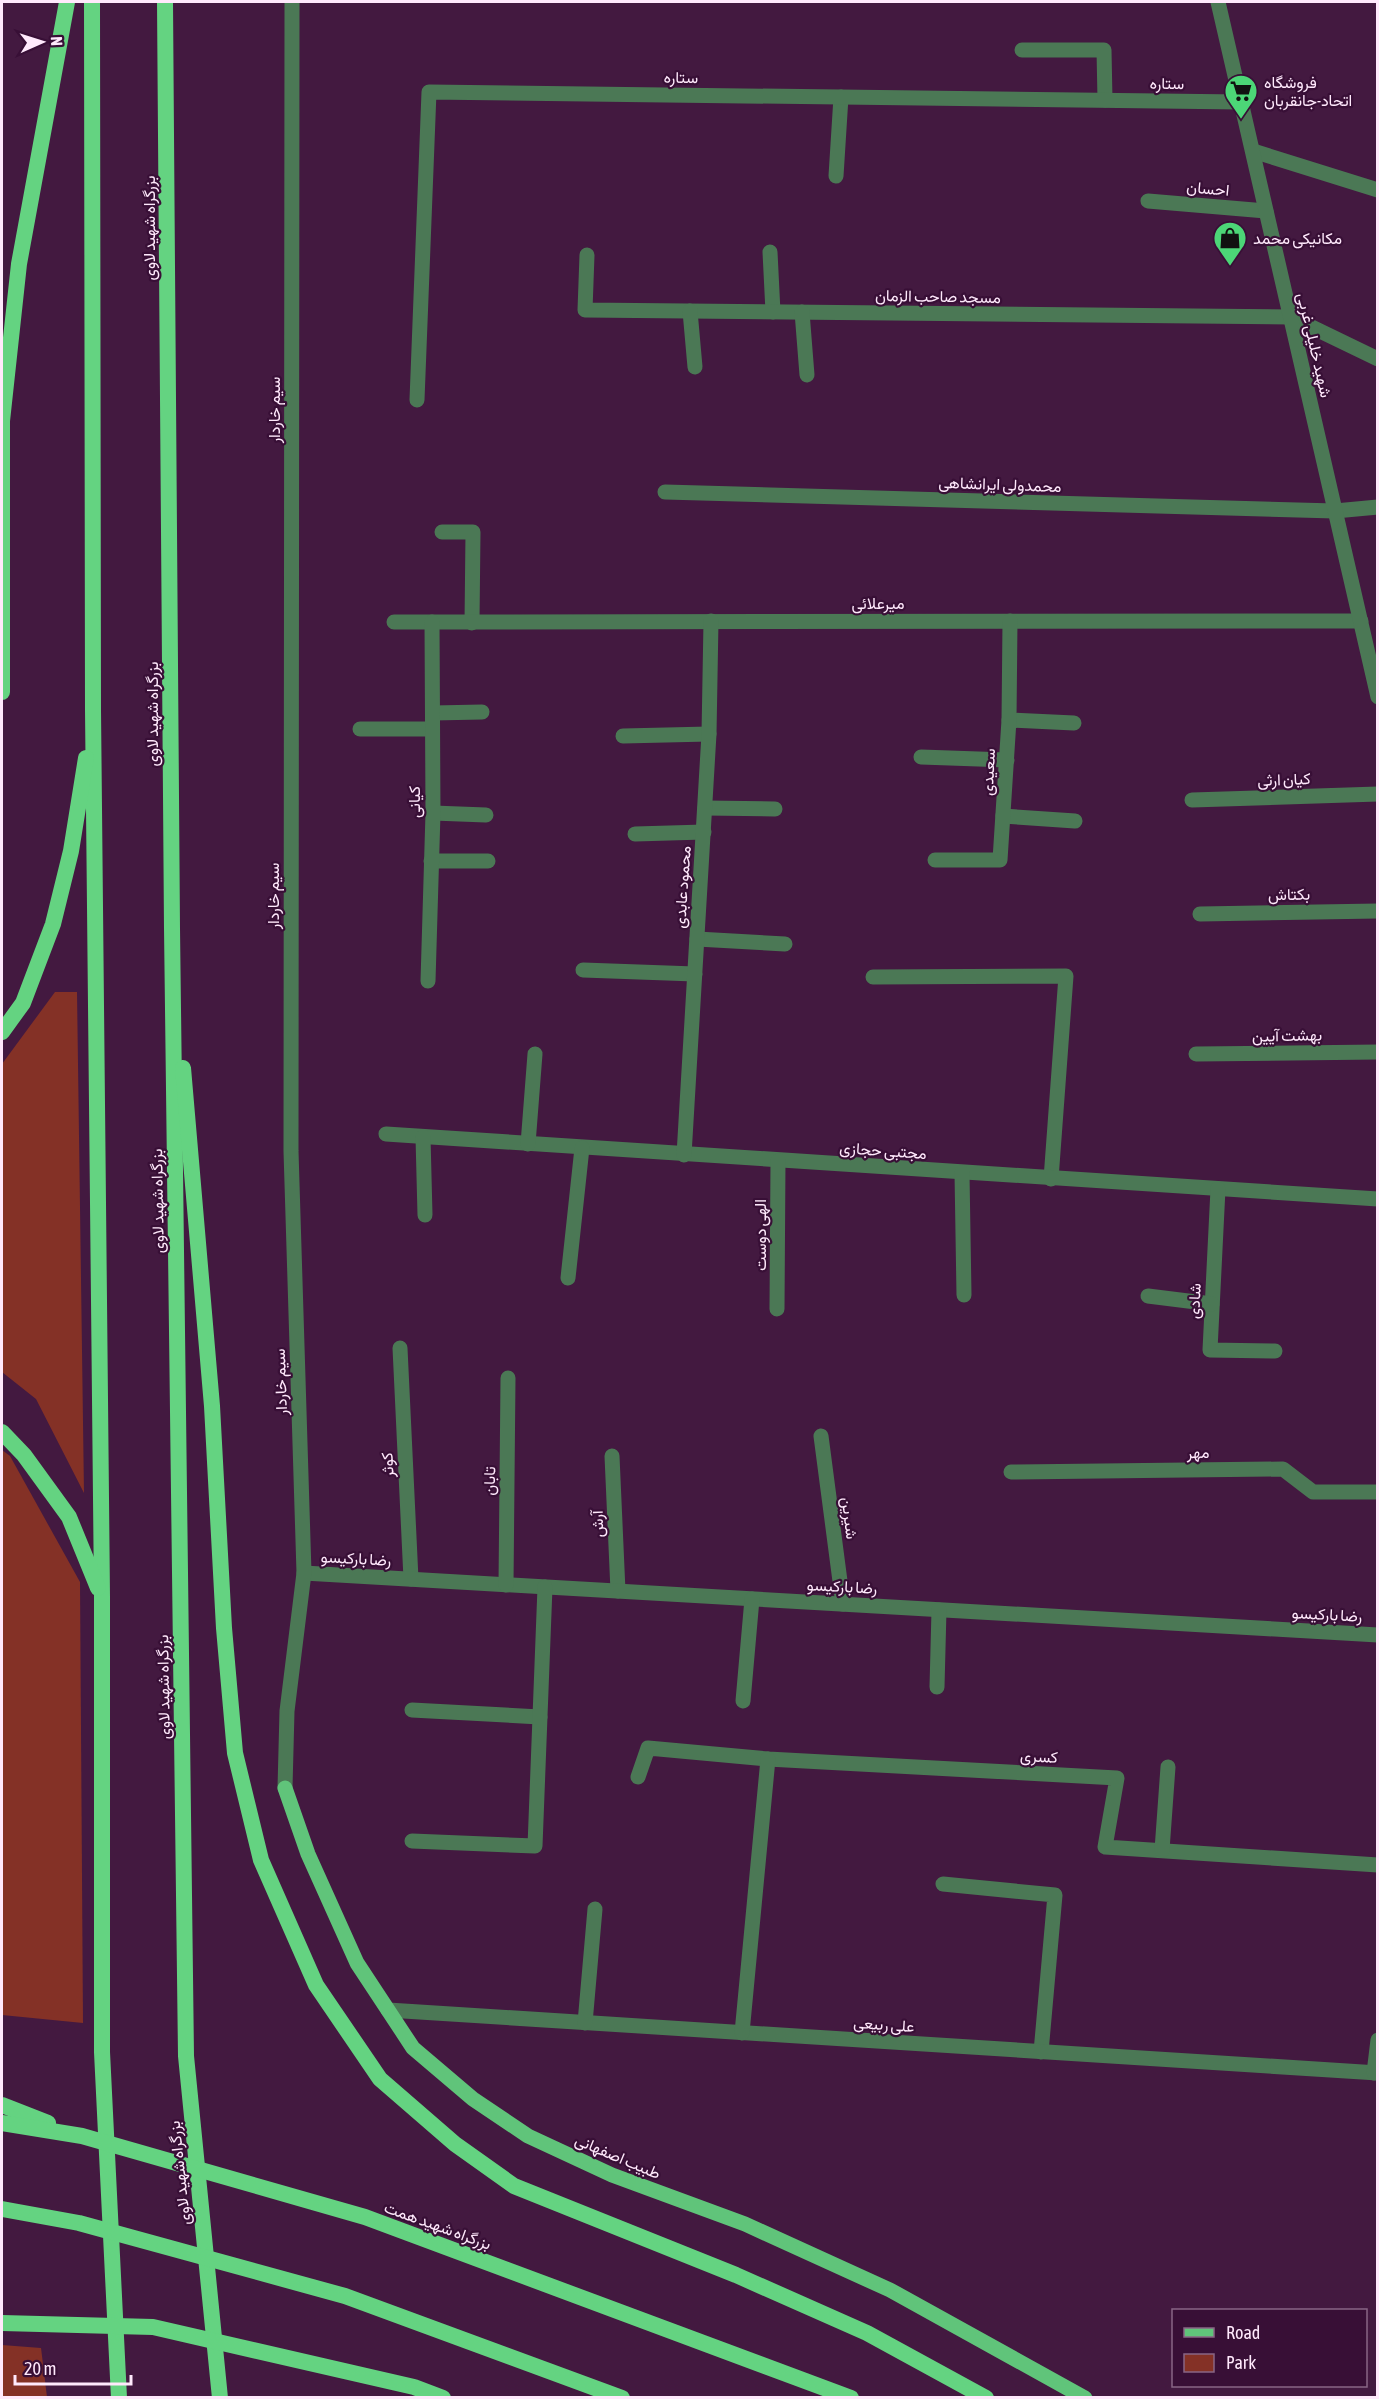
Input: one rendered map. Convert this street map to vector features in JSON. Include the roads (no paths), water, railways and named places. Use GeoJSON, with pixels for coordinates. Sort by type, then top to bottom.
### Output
{"type":"FeatureCollection","features":[{"type":"Feature","properties":{"kind":"highway"},"geometry":{"type":"LineString","coordinates":[[2,692],[2,421],[19,264],[67,2]]}},
{"type":"Feature","properties":{"kind":"highway"},"geometry":{"type":"LineString","coordinates":[[92,2],[93,710],[102,1596],[102,2052],[119,2397]]}},
{"type":"Feature","properties":{"kind":"highway","name":"بزرگراه شهید لاوی"},"geometry":{"type":"LineString","coordinates":[[165,2],[172,928],[186,2056],[219,2397]]}},
{"type":"Feature","properties":{"kind":"highway"},"geometry":{"type":"LineString","coordinates":[[2,1032],[23,1003],[53,924],[71,851],[93,710]]}},
{"type":"Feature","properties":{"kind":"highway"},"geometry":{"type":"LineString","coordinates":[[172,928],[212,1406],[224,1628],[235,1753],[261,1860],[316,1985],[380,2079],[455,2144],[514,2186],[725,2271],[867,2333],[986,2397]]}},
{"type":"Feature","properties":{"kind":"highway"},"geometry":{"type":"LineString","coordinates":[[2,1432],[24,1455],[69,1517],[102,1596]]}},
{"type":"Feature","properties":{"kind":"highway"},"geometry":{"type":"LineString","coordinates":[[2,2105],[82,2136]]}},
{"type":"Feature","properties":{"kind":"highway","name":"بزرگراه شهید همت"},"geometry":{"type":"LineString","coordinates":[[2,2122],[82,2136],[365,2217],[851,2397]]}},
{"type":"Feature","properties":{"kind":"highway"},"geometry":{"type":"LineString","coordinates":[[2,2209],[79,2223],[345,2296],[622,2397]]}},
{"type":"Feature","properties":{"kind":"highway"},"geometry":{"type":"LineString","coordinates":[[2,2323],[153,2328],[414,2387],[443,2397]]}},
{"type":"Feature","properties":{"kind":"main road","name":"طبیب اصفهانی"},"geometry":{"type":"LineString","coordinates":[[285,1788],[308,1854],[357,1963],[413,2048],[473,2099],[528,2136],[612,2175],[745,2224],[890,2290],[1085,2397]]}},
{"type":"Feature","properties":{"kind":"street","name":"سیم خاردار"},"geometry":{"type":"LineString","coordinates":[[285,1788],[286,1711],[304,1573],[291,1151],[292,2]]}},
{"type":"Feature","properties":{"kind":"street","name":"شهید خلیلی غربی"},"geometry":{"type":"LineString","coordinates":[[1218,2],[1375,677],[1377,697]]}},
{"type":"Feature","properties":{"kind":"street"},"geometry":{"type":"LineString","coordinates":[[1022,50],[1104,50],[1105,100]]}},
{"type":"Feature","properties":{"kind":"street","name":"ستاره"},"geometry":{"type":"LineString","coordinates":[[417,400],[429,92],[1241,102]]}},
{"type":"Feature","properties":{"kind":"street"},"geometry":{"type":"LineString","coordinates":[[836,176],[841,97]]}},
{"type":"Feature","properties":{"kind":"street"},"geometry":{"type":"LineString","coordinates":[[1253,151],[1377,190]]}},
{"type":"Feature","properties":{"kind":"street","name":"احسان"},"geometry":{"type":"LineString","coordinates":[[1148,201],[1266,211]]}},
{"type":"Feature","properties":{"kind":"street"},"geometry":{"type":"LineString","coordinates":[[770,252],[773,312]]}},
{"type":"Feature","properties":{"kind":"street","name":"مسجد صاحب الزمان"},"geometry":{"type":"LineString","coordinates":[[586,255],[585,310],[1291,317]]}},
{"type":"Feature","properties":{"kind":"street"},"geometry":{"type":"LineString","coordinates":[[690,310],[695,368]]}},
{"type":"Feature","properties":{"kind":"street"},"geometry":{"type":"LineString","coordinates":[[802,312],[807,375]]}},
{"type":"Feature","properties":{"kind":"street"},"geometry":{"type":"LineString","coordinates":[[1291,317],[1377,359]]}},
{"type":"Feature","properties":{"kind":"street","name":"محمدولی ایرانشاهی"},"geometry":{"type":"LineString","coordinates":[[665,492],[1335,511],[1377,507]]}},
{"type":"Feature","properties":{"kind":"street"},"geometry":{"type":"LineString","coordinates":[[442,532],[473,532],[472,623]]}},
{"type":"Feature","properties":{"kind":"street","name":"محمود عابدی"},"geometry":{"type":"LineString","coordinates":[[684,1155],[709,734],[711,621]]}},
{"type":"Feature","properties":{"kind":"street","name":"سعیدی"},"geometry":{"type":"LineString","coordinates":[[935,860],[1000,860],[1009,720],[1010,621]]}},
{"type":"Feature","properties":{"kind":"street","name":"میرعلائی"},"geometry":{"type":"LineString","coordinates":[[394,622],[1361,621]]}},
{"type":"Feature","properties":{"kind":"street","name":"کیانی"},"geometry":{"type":"LineString","coordinates":[[428,981],[433,813],[432,622]]}},
{"type":"Feature","properties":{"kind":"street"},"geometry":{"type":"LineString","coordinates":[[433,713],[482,712]]}},
{"type":"Feature","properties":{"kind":"street"},"geometry":{"type":"LineString","coordinates":[[1009,720],[1074,723]]}},
{"type":"Feature","properties":{"kind":"street"},"geometry":{"type":"LineString","coordinates":[[360,729],[432,729]]}},
{"type":"Feature","properties":{"kind":"street"},"geometry":{"type":"LineString","coordinates":[[623,736],[709,734]]}},
{"type":"Feature","properties":{"kind":"street"},"geometry":{"type":"LineString","coordinates":[[921,757],[1006,760]]}},
{"type":"Feature","properties":{"kind":"street","name":"کیان ارثی"},"geometry":{"type":"LineString","coordinates":[[1192,800],[1377,794]]}},
{"type":"Feature","properties":{"kind":"street"},"geometry":{"type":"LineString","coordinates":[[705,808],[775,808]]}},
{"type":"Feature","properties":{"kind":"street"},"geometry":{"type":"LineString","coordinates":[[433,813],[486,815]]}},
{"type":"Feature","properties":{"kind":"street"},"geometry":{"type":"LineString","coordinates":[[1003,816],[1075,821]]}},
{"type":"Feature","properties":{"kind":"street"},"geometry":{"type":"LineString","coordinates":[[635,834],[704,832]]}},
{"type":"Feature","properties":{"kind":"street"},"geometry":{"type":"LineString","coordinates":[[431,861],[488,861]]}},
{"type":"Feature","properties":{"kind":"street","name":"بکتاش"},"geometry":{"type":"LineString","coordinates":[[1200,914],[1377,911]]}},
{"type":"Feature","properties":{"kind":"street"},"geometry":{"type":"LineString","coordinates":[[697,939],[785,944]]}},
{"type":"Feature","properties":{"kind":"street"},"geometry":{"type":"LineString","coordinates":[[583,970],[695,974]]}},
{"type":"Feature","properties":{"kind":"street"},"geometry":{"type":"LineString","coordinates":[[873,977],[1066,976],[1052,1179]]}},
{"type":"Feature","properties":{"kind":"street","name":"بهشت آیین"},"geometry":{"type":"LineString","coordinates":[[1196,1054],[1377,1052]]}},
{"type":"Feature","properties":{"kind":"street"},"geometry":{"type":"LineString","coordinates":[[528,1144],[535,1054]]}},
{"type":"Feature","properties":{"kind":"street","name":"مجتبی حجازی"},"geometry":{"type":"LineString","coordinates":[[386,1134],[1377,1199]]}},
{"type":"Feature","properties":{"kind":"street"},"geometry":{"type":"LineString","coordinates":[[423,1137],[425,1215]]}},
{"type":"Feature","properties":{"kind":"street"},"geometry":{"type":"LineString","coordinates":[[568,1278],[582,1148]]}},
{"type":"Feature","properties":{"kind":"street","name":"الهی دوست"},"geometry":{"type":"LineString","coordinates":[[777,1309],[778,1161]]}},
{"type":"Feature","properties":{"kind":"street"},"geometry":{"type":"LineString","coordinates":[[962,1173],[964,1295]]}},
{"type":"Feature","properties":{"kind":"street","name":"شادی"},"geometry":{"type":"LineString","coordinates":[[1218,1189],[1210,1350],[1275,1351]]}},
{"type":"Feature","properties":{"kind":"street"},"geometry":{"type":"LineString","coordinates":[[1148,1296],[1212,1304]]}},
{"type":"Feature","properties":{"kind":"street","name":"کوثر"},"geometry":{"type":"LineString","coordinates":[[400,1348],[411,1580]]}},
{"type":"Feature","properties":{"kind":"street","name":"تابان"},"geometry":{"type":"LineString","coordinates":[[506,1585],[508,1378]]}},
{"type":"Feature","properties":{"kind":"street","name":"شیرین"},"geometry":{"type":"LineString","coordinates":[[821,1436],[843,1604]]}},
{"type":"Feature","properties":{"kind":"street","name":"آرش"},"geometry":{"type":"LineString","coordinates":[[612,1456],[618,1591]]}},
{"type":"Feature","properties":{"kind":"street","name":"مهر"},"geometry":{"type":"LineString","coordinates":[[1011,1472],[1283,1469],[1313,1492],[1377,1492]]}},
{"type":"Feature","properties":{"kind":"street","name":"رضا بارکیسو"},"geometry":{"type":"LineString","coordinates":[[304,1573],[1377,1635]]}},
{"type":"Feature","properties":{"kind":"street"},"geometry":{"type":"LineString","coordinates":[[412,1841],[535,1846],[545,1587]]}},
{"type":"Feature","properties":{"kind":"street"},"geometry":{"type":"LineString","coordinates":[[743,1701],[752,1599]]}},
{"type":"Feature","properties":{"kind":"street"},"geometry":{"type":"LineString","coordinates":[[937,1687],[939,1610]]}},
{"type":"Feature","properties":{"kind":"street"},"geometry":{"type":"LineString","coordinates":[[412,1710],[540,1717]]}},
{"type":"Feature","properties":{"kind":"street","name":"کسری"},"geometry":{"type":"LineString","coordinates":[[638,1777],[648,1748],[768,1759],[1117,1778],[1105,1847],[1377,1865]]}},
{"type":"Feature","properties":{"kind":"street"},"geometry":{"type":"LineString","coordinates":[[742,2033],[768,1759]]}},
{"type":"Feature","properties":{"kind":"street"},"geometry":{"type":"LineString","coordinates":[[1162,1850],[1168,1767]]}},
{"type":"Feature","properties":{"kind":"street"},"geometry":{"type":"LineString","coordinates":[[943,1884],[1054,1895],[1041,2052]]}},
{"type":"Feature","properties":{"kind":"street"},"geometry":{"type":"LineString","coordinates":[[585,2023],[595,1909]]}},
{"type":"Feature","properties":{"kind":"street","name":"علی ربیعی"},"geometry":{"type":"LineString","coordinates":[[388,2010],[1376,2073]]}},
{"type":"Feature","properties":{"kind":"street"},"geometry":{"type":"LineString","coordinates":[[1376,2073],[1377,2040]]}},
{"type":"Feature","properties":{"kind":"place","name":"فروشگاه اتحاد-جانقربان"},"geometry":{"type":"Point","coordinates":[1241,120]}},
{"type":"Feature","properties":{"kind":"place","name":"مکانیکی محمد"},"geometry":{"type":"Point","coordinates":[1230,267]}}]}
